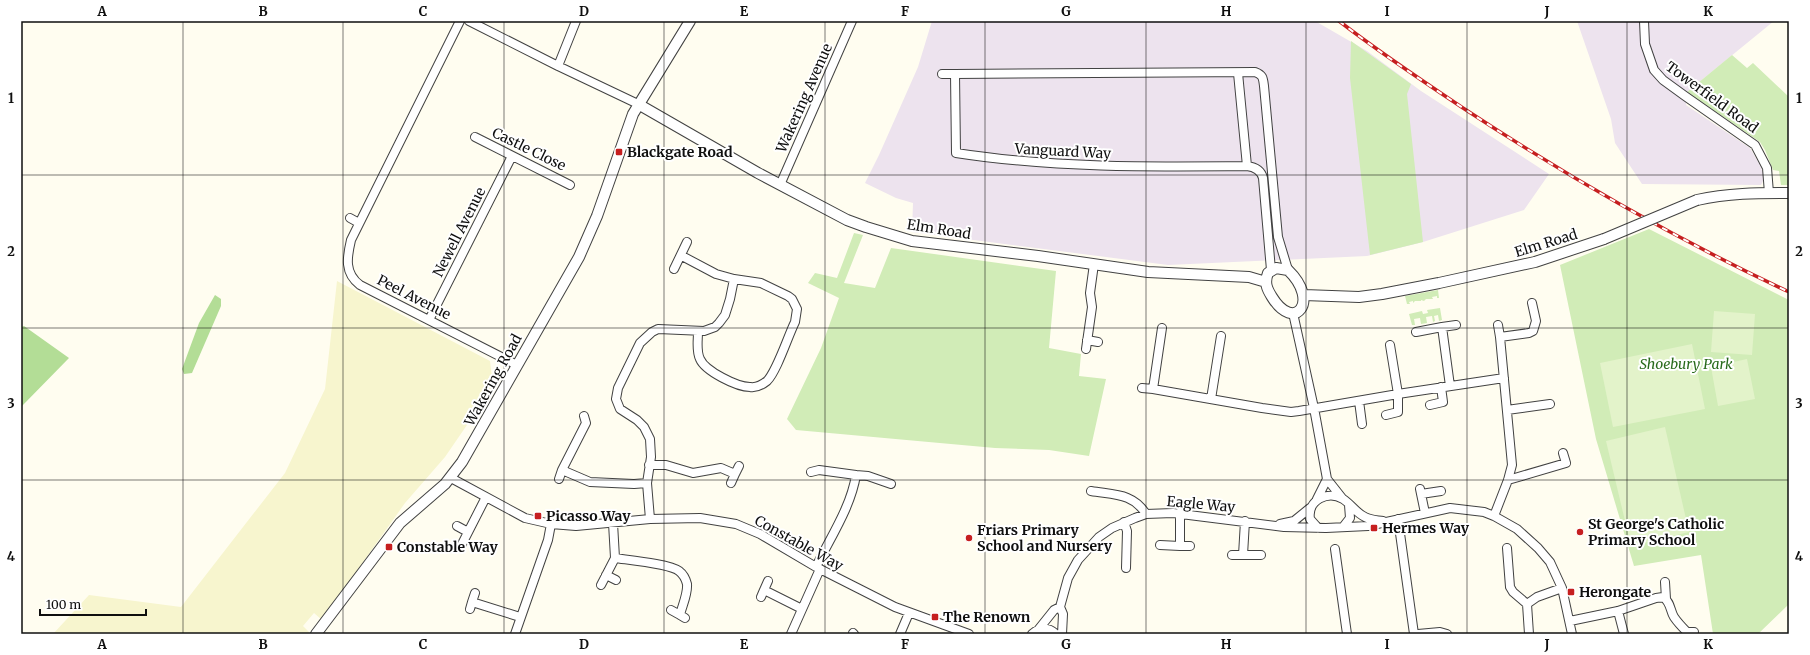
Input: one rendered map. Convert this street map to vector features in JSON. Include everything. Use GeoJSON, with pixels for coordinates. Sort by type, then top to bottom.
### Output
{"type":"FeatureCollection","features":[{"type":"Feature","properties":{"kind":"street","name":"Peel Avenue"},"geometry":{"type":"LineString","coordinates":[[460,21],[351,240],[347,255],[347,264],[354,280],[517,364]]}},
{"type":"Feature","properties":{"kind":"street"},"geometry":{"type":"LineString","coordinates":[[469,21],[638,104]]}},
{"type":"Feature","properties":{"kind":"street"},"geometry":{"type":"LineString","coordinates":[[558,66],[576,21]]}},
{"type":"Feature","properties":{"kind":"street","name":"Wakering Road"},"geometry":{"type":"LineString","coordinates":[[316,634],[400,523],[440,490],[462,462],[579,257],[594,223],[630,120],[638,104],[667,60],[690,21]]}},
{"type":"Feature","properties":{"kind":"street","name":"Wakering Avenue"},"geometry":{"type":"LineString","coordinates":[[780,185],[852,21]]}},
{"type":"Feature","properties":{"kind":"street","name":"Towerfield Road"},"geometry":{"type":"LineString","coordinates":[[1644,21],[1645,44],[1654,70],[1663,80],[1756,145],[1767,168],[1769,193]]}},
{"type":"Feature","properties":{"kind":"street"},"geometry":{"type":"LineString","coordinates":[[942,74],[1255,72],[1260,74],[1263,77],[1278,237],[1288,270],[1302,289],[1304,295],[1304,303],[1302,307],[1293,313],[1287,313],[1279,309],[1269,292],[1266,282],[1268,274],[1271,270],[1263,178],[1260,171],[1252,166],[1247,166],[1238,73]]}},
{"type":"Feature","properties":{"kind":"street","name":"Vanguard Way"},"geometry":{"type":"LineString","coordinates":[[955,74],[956,153],[1005,160],[1091,166],[1247,166]]}},
{"type":"Feature","properties":{"kind":"street","name":"Elm Road"},"geometry":{"type":"LineString","coordinates":[[638,104],[780,185],[853,222],[912,241],[1148,272],[1249,277],[1266,282]]}},
{"type":"Feature","properties":{"kind":"street","name":"Castle Close"},"geometry":{"type":"LineString","coordinates":[[475,138],[570,185]]}},
{"type":"Feature","properties":{"kind":"street","name":"Newell Avenue"},"geometry":{"type":"LineString","coordinates":[[429,320],[512,156]]}},
{"type":"Feature","properties":{"kind":"street"},"geometry":{"type":"LineString","coordinates":[[1264,192],[1274,192]]}},
{"type":"Feature","properties":{"kind":"street","name":"Elm Road"},"geometry":{"type":"LineString","coordinates":[[1304,295],[1359,296],[1396,291],[1535,262],[1604,239],[1697,200],[1721,195],[1789,193]]}},
{"type":"Feature","properties":{"kind":"street"},"geometry":{"type":"LineString","coordinates":[[350,218],[359,223]]}},
{"type":"Feature","properties":{"kind":"street"},"geometry":{"type":"LineString","coordinates":[[674,269],[682,256],[687,242]]}},
{"type":"Feature","properties":{"kind":"street"},"geometry":{"type":"LineString","coordinates":[[682,256],[716,274],[734,279],[761,282],[788,296],[796,304],[797,315],[795,322],[770,377],[762,384],[749,387],[739,385],[712,372],[702,364],[698,355],[698,332]]}},
{"type":"Feature","properties":{"kind":"street"},"geometry":{"type":"LineString","coordinates":[[1086,349],[1092,307],[1090,293],[1094,264]]}},
{"type":"Feature","properties":{"kind":"street"},"geometry":{"type":"LineString","coordinates":[[1271,270],[1279,268],[1288,270]]}},
{"type":"Feature","properties":{"kind":"street"},"geometry":{"type":"LineString","coordinates":[[650,519],[647,483],[650,439],[644,427],[637,420],[620,409],[616,399],[618,388],[640,343],[649,333],[658,329],[698,332],[710,329],[722,320],[730,300],[734,279]]}},
{"type":"Feature","properties":{"kind":"street"},"geometry":{"type":"LineString","coordinates":[[1500,337],[1529,333],[1533,331],[1536,321],[1532,303]]}},
{"type":"Feature","properties":{"kind":"street"},"geometry":{"type":"LineString","coordinates":[[1293,313],[1328,479],[1342,498],[1365,517],[1386,522]]}},
{"type":"Feature","properties":{"kind":"street"},"geometry":{"type":"LineString","coordinates":[[1416,332],[1456,325]]}},
{"type":"Feature","properties":{"kind":"street"},"geometry":{"type":"LineString","coordinates":[[1494,516],[1508,480],[1512,465],[1498,325]]}},
{"type":"Feature","properties":{"kind":"street"},"geometry":{"type":"LineString","coordinates":[[1442,327],[1450,386]]}},
{"type":"Feature","properties":{"kind":"street"},"geometry":{"type":"LineString","coordinates":[[1153,389],[1162,328]]}},
{"type":"Feature","properties":{"kind":"street"},"geometry":{"type":"LineString","coordinates":[[1211,399],[1221,336]]}},
{"type":"Feature","properties":{"kind":"street"},"geometry":{"type":"LineString","coordinates":[[1087,340],[1098,342]]}},
{"type":"Feature","properties":{"kind":"street"},"geometry":{"type":"LineString","coordinates":[[1386,415],[1398,412],[1398,394],[1390,345]]}},
{"type":"Feature","properties":{"kind":"street"},"geometry":{"type":"LineString","coordinates":[[1142,388],[1291,412],[1504,378]]}},
{"type":"Feature","properties":{"kind":"street"},"geometry":{"type":"LineString","coordinates":[[1430,405],[1443,402],[1441,387]]}},
{"type":"Feature","properties":{"kind":"street"},"geometry":{"type":"LineString","coordinates":[[1359,401],[1362,424]]}},
{"type":"Feature","properties":{"kind":"street"},"geometry":{"type":"LineString","coordinates":[[1507,410],[1550,404]]}},
{"type":"Feature","properties":{"kind":"street"},"geometry":{"type":"LineString","coordinates":[[559,479],[562,470],[586,423],[584,416]]}},
{"type":"Feature","properties":{"kind":"street"},"geometry":{"type":"LineString","coordinates":[[1508,480],[1566,463],[1563,453]]}},
{"type":"Feature","properties":{"kind":"street"},"geometry":{"type":"LineString","coordinates":[[649,465],[666,465],[694,473],[721,468],[735,474]]}},
{"type":"Feature","properties":{"kind":"street"},"geometry":{"type":"LineString","coordinates":[[731,483],[739,466]]}},
{"type":"Feature","properties":{"kind":"street"},"geometry":{"type":"LineString","coordinates":[[562,470],[586,481],[634,484],[647,483]]}},
{"type":"Feature","properties":{"kind":"street"},"geometry":{"type":"LineString","coordinates":[[811,472],[819,470],[868,476],[891,484]]}},
{"type":"Feature","properties":{"kind":"street"},"geometry":{"type":"LineString","coordinates":[[791,634],[818,568],[840,521],[854,486],[856,475]]}},
{"type":"Feature","properties":{"kind":"street","name":"Constable Way"},"geometry":{"type":"LineString","coordinates":[[450,478],[526,518],[551,524],[576,526],[650,519],[700,518],[736,524],[770,539],[818,568],[873,597],[909,613],[969,634]]}},
{"type":"Feature","properties":{"kind":"street"},"geometry":{"type":"LineString","coordinates":[[1328,479],[1317,499],[1310,508],[1310,519],[1318,528],[1368,526],[1450,508],[1484,512],[1517,528],[1550,562],[1562,588],[1572,634]]}},
{"type":"Feature","properties":{"kind":"street"},"geometry":{"type":"LineString","coordinates":[[1091,491],[1129,497],[1140,505],[1146,514]]}},
{"type":"Feature","properties":{"kind":"street"},"geometry":{"type":"LineString","coordinates":[[1424,513],[1420,492],[1441,491]]}},
{"type":"Feature","properties":{"kind":"street"},"geometry":{"type":"LineString","coordinates":[[461,546],[486,497]]}},
{"type":"Feature","properties":{"kind":"street"},"geometry":{"type":"LineString","coordinates":[[1317,499],[1329,497],[1342,498]]}},
{"type":"Feature","properties":{"kind":"street"},"geometry":{"type":"LineString","coordinates":[[1343,527],[1350,518],[1350,505]]}},
{"type":"Feature","properties":{"kind":"street","name":"Eagle Way"},"geometry":{"type":"LineString","coordinates":[[1267,524],[1294,521],[1310,508]]}},
{"type":"Feature","properties":{"kind":"street"},"geometry":{"type":"LineString","coordinates":[[1180,513],[1180,546]]}},
{"type":"Feature","properties":{"kind":"street","name":"Eagle Way"},"geometry":{"type":"LineString","coordinates":[[1062,634],[1063,614],[1060,607],[1068,578],[1078,560],[1099,537],[1124,522],[1146,514],[1180,513],[1292,528],[1318,528]]}},
{"type":"Feature","properties":{"kind":"street"},"geometry":{"type":"LineString","coordinates":[[1398,519],[1414,634]]}},
{"type":"Feature","properties":{"kind":"street"},"geometry":{"type":"LineString","coordinates":[[1243,555],[1244,521]]}},
{"type":"Feature","properties":{"kind":"street"},"geometry":{"type":"LineString","coordinates":[[1124,522],[1127,532],[1126,568]]}},
{"type":"Feature","properties":{"kind":"street"},"geometry":{"type":"LineString","coordinates":[[601,585],[615,558],[613,523]]}},
{"type":"Feature","properties":{"kind":"street"},"geometry":{"type":"LineString","coordinates":[[515,634],[548,540],[551,524]]}},
{"type":"Feature","properties":{"kind":"street"},"geometry":{"type":"LineString","coordinates":[[457,526],[468,532]]}},
{"type":"Feature","properties":{"kind":"street"},"geometry":{"type":"LineString","coordinates":[[1160,545],[1190,546]]}},
{"type":"Feature","properties":{"kind":"street"},"geometry":{"type":"LineString","coordinates":[[1507,548],[1510,587],[1513,592],[1527,604]]}},
{"type":"Feature","properties":{"kind":"street"},"geometry":{"type":"LineString","coordinates":[[1335,549],[1347,634]]}},
{"type":"Feature","properties":{"kind":"street"},"geometry":{"type":"LineString","coordinates":[[1232,555],[1261,555]]}},
{"type":"Feature","properties":{"kind":"street"},"geometry":{"type":"LineString","coordinates":[[615,558],[670,567],[679,571],[687,585],[682,617],[671,610]]}},
{"type":"Feature","properties":{"kind":"street"},"geometry":{"type":"LineString","coordinates":[[606,575],[616,580]]}},
{"type":"Feature","properties":{"kind":"street"},"geometry":{"type":"LineString","coordinates":[[768,581],[762,593],[802,609]]}},
{"type":"Feature","properties":{"kind":"street"},"geometry":{"type":"LineString","coordinates":[[1665,582],[1666,599],[1672,615],[1689,633]]}},
{"type":"Feature","properties":{"kind":"street"},"geometry":{"type":"LineString","coordinates":[[1530,634],[1526,612],[1527,604],[1537,597],[1562,588]]}},
{"type":"Feature","properties":{"kind":"street"},"geometry":{"type":"LineString","coordinates":[[475,593],[471,606],[520,617]]}},
{"type":"Feature","properties":{"kind":"street"},"geometry":{"type":"LineString","coordinates":[[1570,621],[1618,610],[1656,598],[1663,597],[1666,599]]}},
{"type":"Feature","properties":{"kind":"street"},"geometry":{"type":"LineString","coordinates":[[1035,632],[1054,610],[1060,607]]}},
{"type":"Feature","properties":{"kind":"street"},"geometry":{"type":"LineString","coordinates":[[1618,610],[1624,634]]}},
{"type":"Feature","properties":{"kind":"street"},"geometry":{"type":"LineString","coordinates":[[900,634],[909,613]]}},
{"type":"Feature","properties":{"kind":"street"},"geometry":{"type":"LineString","coordinates":[[1035,632],[1049,629],[1056,634]]}},
{"type":"Feature","properties":{"kind":"street"},"geometry":{"type":"LineString","coordinates":[[1418,634],[1440,632],[1447,634]]}},
{"type":"Feature","properties":{"kind":"shaded area"},"geometry":{"type":"Polygon","coordinates":[[[932,21],[1315,21],[1367,51],[1421,91],[1549,174],[1524,210],[1423,242],[1367,256],[1168,265],[912,232],[913,203],[896,198],[865,183],[918,67],[932,21]]]}},
{"type":"Feature","properties":{"kind":"shaded area"},"geometry":{"type":"Polygon","coordinates":[[[1577,21],[1774,21],[1687,92],[1686,105],[1750,148],[1764,175],[1761,185],[1642,184],[1615,143],[1611,119],[1577,21]]]}},
{"type":"Feature","properties":{"kind":"shaded area"},"geometry":{"type":"Polygon","coordinates":[[[337,281],[490,361],[493,387],[445,457],[405,503],[322,620],[314,613],[303,626],[311,634],[53,634],[89,595],[181,607],[285,473],[325,389],[337,281]]]}},
{"type":"Feature","properties":{"kind":"green space"},"geometry":{"type":"Polygon","coordinates":[[[1351,41],[1411,84],[1407,94],[1423,242],[1370,255],[1350,78],[1351,41]]]}},
{"type":"Feature","properties":{"kind":"green space"},"geometry":{"type":"Polygon","coordinates":[[[1732,55],[1747,68],[1753,63],[1789,97],[1789,185],[1781,185],[1779,171],[1773,170],[1760,142],[1687,92],[1732,55]]]}},
{"type":"Feature","properties":{"kind":"green space","name":"Shoebury Park"},"geometry":{"type":"Polygon","coordinates":[[[1649,229],[1789,300],[1789,604],[1758,634],[1713,634],[1701,555],[1634,566],[1596,439],[1560,265],[1649,229]]]}},
{"type":"Feature","properties":{"kind":"green space"},"geometry":{"type":"Polygon","coordinates":[[[854,233],[863,235],[844,283],[875,288],[891,248],[1056,271],[1049,348],[1081,354],[1079,376],[1106,379],[1089,456],[1049,450],[995,448],[796,430],[787,419],[821,348],[839,298],[808,283],[815,273],[837,278],[854,233]]]}},
{"type":"Feature","properties":{"kind":"green space"},"geometry":{"type":"Polygon","coordinates":[[[1438,290],[1439,298],[1437,298],[1437,296],[1432,297],[1433,299],[1415,301],[1413,303],[1413,301],[1409,302],[1410,304],[1407,304],[1405,296],[1438,290]]]}},
{"type":"Feature","properties":{"kind":"green space"},"geometry":{"type":"Polygon","coordinates":[[[215,295],[221,299],[221,306],[192,373],[184,374],[182,369],[199,323],[215,295]]]}},
{"type":"Feature","properties":{"kind":"green space"},"geometry":{"type":"Polygon","coordinates":[[[1440,308],[1442,320],[1439,321],[1438,315],[1434,316],[1435,321],[1433,322],[1432,316],[1426,317],[1427,323],[1421,324],[1420,318],[1414,319],[1415,325],[1412,325],[1409,314],[1422,311],[1423,314],[1428,313],[1427,310],[1440,308]]]}},
{"type":"Feature","properties":{"kind":"green space"},"geometry":{"type":"Polygon","coordinates":[[[1714,311],[1755,314],[1752,355],[1711,352],[1714,311]]]}},
{"type":"Feature","properties":{"kind":"green space"},"geometry":{"type":"Polygon","coordinates":[[[24,326],[69,358],[21,407],[21,327],[24,326]]]}},
{"type":"Feature","properties":{"kind":"green space"},"geometry":{"type":"Polygon","coordinates":[[[1692,344],[1705,409],[1613,427],[1600,363],[1692,344]]]}},
{"type":"Feature","properties":{"kind":"green space"},"geometry":{"type":"Polygon","coordinates":[[[1747,359],[1755,399],[1718,406],[1711,367],[1747,359]]]}},
{"type":"Feature","properties":{"kind":"green space"},"geometry":{"type":"Polygon","coordinates":[[[1665,427],[1689,532],[1631,546],[1606,441],[1665,427]]]}},
{"type":"Feature","properties":{"kind":"railway"},"geometry":{"type":"LineString","coordinates":[[1339,21],[1385,55],[1463,108],[1582,183],[1705,251],[1789,292]]}},
{"type":"Feature","properties":{"kind":"place","name":"Blackgate Road"},"geometry":{"type":"Point","coordinates":[619,152]}},
{"type":"Feature","properties":{"kind":"place","name":"Picasso Way"},"geometry":{"type":"Point","coordinates":[538,516]}},
{"type":"Feature","properties":{"kind":"place","name":"Hermes Way"},"geometry":{"type":"Point","coordinates":[1374,528]}},
{"type":"Feature","properties":{"kind":"place","name":"St George's Catholic Primary School"},"geometry":{"type":"Point","coordinates":[1580,532]}},
{"type":"Feature","properties":{"kind":"place","name":"Friars Primary School and Nursery"},"geometry":{"type":"Point","coordinates":[969,538]}},
{"type":"Feature","properties":{"kind":"place","name":"Constable Way"},"geometry":{"type":"Point","coordinates":[389,547]}},
{"type":"Feature","properties":{"kind":"place","name":"Herongate"},"geometry":{"type":"Point","coordinates":[1571,592]}},
{"type":"Feature","properties":{"kind":"place","name":"The Renown"},"geometry":{"type":"Point","coordinates":[935,617]}}]}
